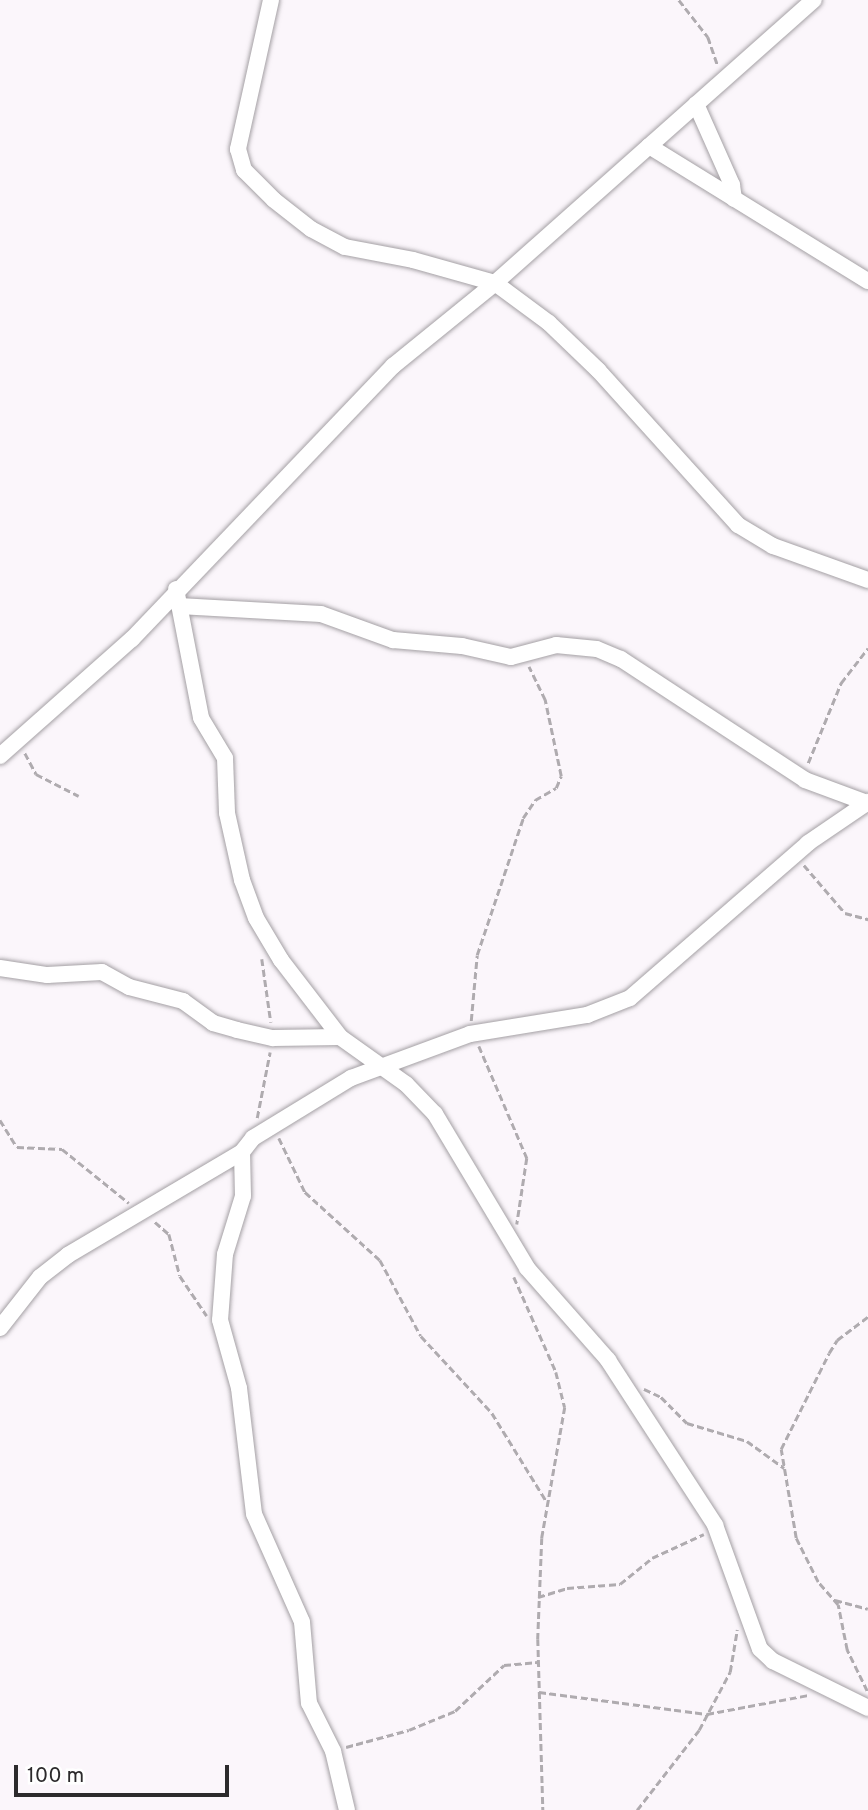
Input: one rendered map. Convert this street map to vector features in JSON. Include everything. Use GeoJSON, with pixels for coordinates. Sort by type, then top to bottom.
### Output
{"type":"FeatureCollection","features":[{"type":"Feature","properties":{"kind":"street"},"geometry":{"type":"LineString","coordinates":[[271,0],[239,141],[244,170],[274,200],[330,241],[495,283],[549,323],[598,370],[738,525],[773,546],[868,580]]}},
{"type":"Feature","properties":{"kind":"street"},"geometry":{"type":"LineString","coordinates":[[0,756],[132,639],[176,589],[393,366],[495,283],[814,0]]}},
{"type":"Feature","properties":{"kind":"street"},"geometry":{"type":"LineString","coordinates":[[696,104],[732,185],[734,199]]}},
{"type":"Feature","properties":{"kind":"street"},"geometry":{"type":"LineString","coordinates":[[649,146],[868,281]]}},
{"type":"Feature","properties":{"kind":"street"},"geometry":{"type":"LineString","coordinates":[[176,589],[201,718],[225,758],[226,813],[242,880],[256,918],[281,960],[340,1037],[380,1065],[435,1114],[535,1278],[608,1360],[715,1525],[760,1649],[773,1661],[868,1708]]}},
{"type":"Feature","properties":{"kind":"street"},"geometry":{"type":"LineString","coordinates":[[178,606],[321,614],[393,640],[523,656],[556,645],[597,649],[621,659],[805,780],[868,802]]}},
{"type":"Feature","properties":{"kind":"street"},"geometry":{"type":"LineString","coordinates":[[0,1328],[40,1277],[139,1212],[242,1153],[253,1138],[314,1099],[380,1065],[472,1034],[587,1015],[619,1004],[795,854],[868,802]]}},
{"type":"Feature","properties":{"kind":"street"},"geometry":{"type":"LineString","coordinates":[[0,968],[47,975],[102,972],[129,987],[183,1001],[213,1023],[273,1038],[340,1037]]}},
{"type":"Feature","properties":{"kind":"street"},"geometry":{"type":"LineString","coordinates":[[242,1153],[243,1196],[225,1254],[220,1320],[239,1388],[254,1514],[302,1622],[309,1703],[333,1751],[347,1810]]}},
{"type":"Feature","properties":{"kind":"path"},"geometry":{"type":"LineString","coordinates":[[679,0],[708,37],[719,83]]}},
{"type":"Feature","properties":{"kind":"path"},"geometry":{"type":"LineString","coordinates":[[805,780],[810,753],[841,683],[868,648]]}},
{"type":"Feature","properties":{"kind":"path"},"geometry":{"type":"LineString","coordinates":[[512,1243],[527,1158],[472,1034],[477,955],[494,898],[528,807],[552,792],[561,776],[545,700],[523,656]]}},
{"type":"Feature","properties":{"kind":"path"},"geometry":{"type":"LineString","coordinates":[[21,740],[36,774],[79,796]]}},
{"type":"Feature","properties":{"kind":"path"},"geometry":{"type":"LineString","coordinates":[[795,854],[845,913],[868,919]]}},
{"type":"Feature","properties":{"kind":"path"},"geometry":{"type":"LineString","coordinates":[[253,1138],[273,1038],[262,956]]}},
{"type":"Feature","properties":{"kind":"path"},"geometry":{"type":"LineString","coordinates":[[0,1120],[17,1147],[62,1149],[169,1234],[176,1266],[199,1308],[204,1316],[220,1320]]}},
{"type":"Feature","properties":{"kind":"path"},"geometry":{"type":"LineString","coordinates":[[274,1127],[305,1192],[380,1260],[421,1336],[498,1420],[513,1453],[547,1502]]}},
{"type":"Feature","properties":{"kind":"path"},"geometry":{"type":"LineString","coordinates":[[512,1273],[556,1372],[565,1407],[547,1502],[538,1597],[543,1810]]}},
{"type":"Feature","properties":{"kind":"path"},"geometry":{"type":"LineString","coordinates":[[868,1317],[837,1340],[829,1353],[785,1438],[784,1468],[796,1538],[818,1582],[835,1600],[847,1650],[868,1694]]}},
{"type":"Feature","properties":{"kind":"path"},"geometry":{"type":"LineString","coordinates":[[622,1383],[661,1397],[695,1427],[747,1441],[784,1468]]}},
{"type":"Feature","properties":{"kind":"path"},"geometry":{"type":"LineString","coordinates":[[538,1597],[567,1588],[620,1584],[652,1558],[695,1541],[715,1525]]}},
{"type":"Feature","properties":{"kind":"path"},"geometry":{"type":"LineString","coordinates":[[835,1600],[868,1609]]}},
{"type":"Feature","properties":{"kind":"path"},"geometry":{"type":"LineString","coordinates":[[637,1810],[689,1747],[730,1672],[737,1626]]}},
{"type":"Feature","properties":{"kind":"path"},"geometry":{"type":"LineString","coordinates":[[333,1751],[410,1730],[455,1711],[499,1668],[539,1662]]}},
{"type":"Feature","properties":{"kind":"path"},"geometry":{"type":"LineString","coordinates":[[539,1692],[707,1714],[829,1690]]}}]}
